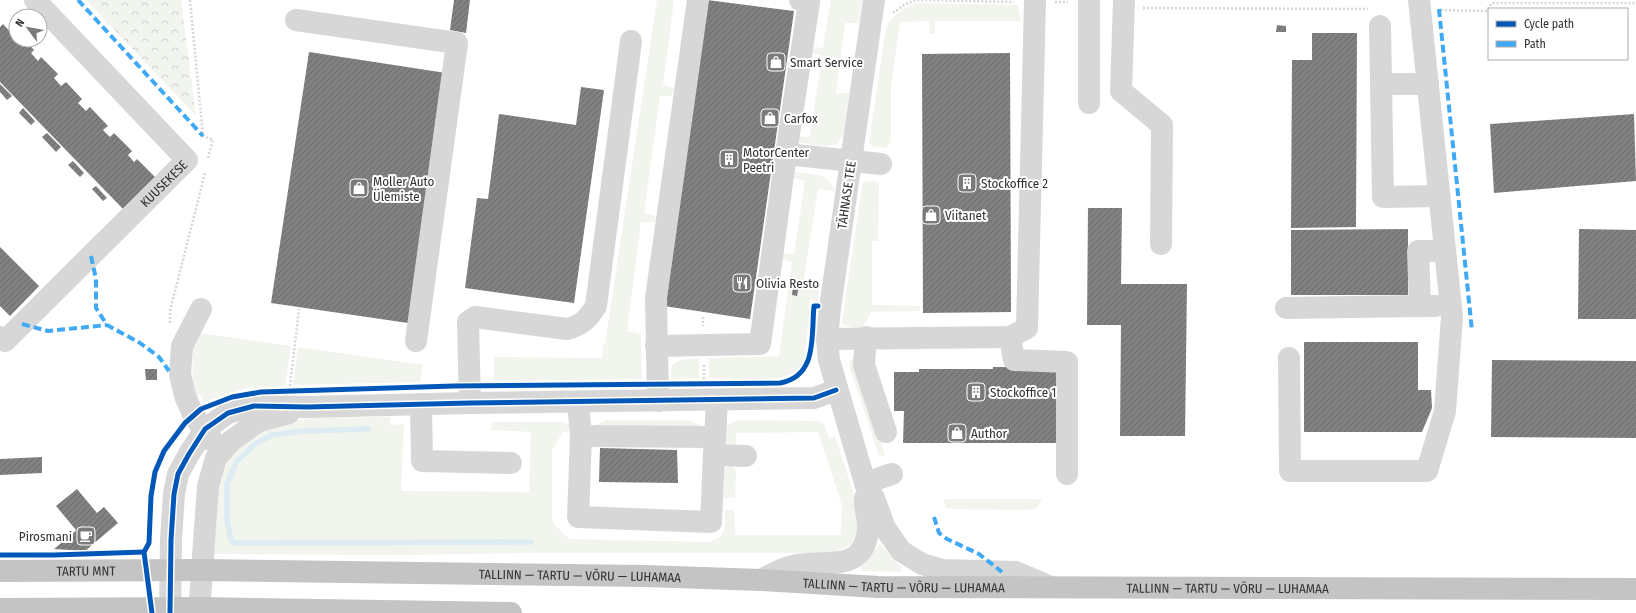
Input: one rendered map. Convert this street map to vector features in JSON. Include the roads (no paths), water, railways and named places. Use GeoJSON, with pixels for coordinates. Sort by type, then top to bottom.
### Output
{"type":"FeatureCollection","features":[{"type":"Feature","properties":{"kind":"highway","name":"TALLINN — TARTU — VÕRU — LUHAMAA"},"geometry":{"type":"LineString","coordinates":[[171,570],[645,576],[761,580],[878,588],[1636,588]]}},
{"type":"Feature","properties":{"kind":"highway","name":"TARTU MNT"},"geometry":{"type":"LineString","coordinates":[[0,571],[171,570]]}},
{"type":"Feature","properties":{"kind":"highway"},"geometry":{"type":"LineString","coordinates":[[0,609],[57,611],[199,610],[511,613]]}},
{"type":"Feature","properties":{"kind":"street","name":"KUUSEKESE"},"geometry":{"type":"LineString","coordinates":[[0,337],[4,341],[187,160],[35,0]]}},
{"type":"Feature","properties":{"kind":"street"},"geometry":{"type":"LineString","coordinates":[[658,401],[656,298],[698,0]]}},
{"type":"Feature","properties":{"kind":"street"},"geometry":{"type":"LineString","coordinates":[[656,346],[760,344],[786,154],[810,2],[800,0]]}},
{"type":"Feature","properties":{"kind":"street","name":"TÄHNASE TEE"},"geometry":{"type":"LineString","coordinates":[[865,483],[836,390],[829,360],[827,339],[830,308],[874,0]]}},
{"type":"Feature","properties":{"kind":"street"},"geometry":{"type":"LineString","coordinates":[[827,339],[866,337],[1010,337],[1027,328],[1035,1]]}},
{"type":"Feature","properties":{"kind":"street"},"geometry":{"type":"LineString","coordinates":[[1089,2],[1089,103]]}},
{"type":"Feature","properties":{"kind":"street"},"geometry":{"type":"LineString","coordinates":[[1124,3],[1121,90],[1162,125],[1160,244]]}},
{"type":"Feature","properties":{"kind":"street"},"geometry":{"type":"LineString","coordinates":[[1289,358],[1290,471],[1427,471],[1445,411],[1452,317],[1420,5]]}},
{"type":"Feature","properties":{"kind":"street"},"geometry":{"type":"LineString","coordinates":[[1376,18],[1380,84],[1383,197],[1439,196]]}},
{"type":"Feature","properties":{"kind":"street"},"geometry":{"type":"LineString","coordinates":[[296,20],[457,43],[416,341]]}},
{"type":"Feature","properties":{"kind":"street"},"geometry":{"type":"LineString","coordinates":[[470,403],[468,322],[475,317],[567,329],[579,326],[588,318],[596,306],[631,41]]}},
{"type":"Feature","properties":{"kind":"street"},"geometry":{"type":"LineString","coordinates":[[1380,84],[1428,84]]}},
{"type":"Feature","properties":{"kind":"street"},"geometry":{"type":"LineString","coordinates":[[786,154],[881,164]]}},
{"type":"Feature","properties":{"kind":"street"},"geometry":{"type":"LineString","coordinates":[[1420,306],[1418,251],[1445,251]]}},
{"type":"Feature","properties":{"kind":"street"},"geometry":{"type":"LineString","coordinates":[[1286,308],[1451,306]]}},
{"type":"Feature","properties":{"kind":"street"},"geometry":{"type":"LineString","coordinates":[[201,309],[182,346],[180,374],[185,396],[194,416],[213,441],[216,458]]}},
{"type":"Feature","properties":{"kind":"street"},"geometry":{"type":"LineString","coordinates":[[866,337],[864,365],[886,432]]}},
{"type":"Feature","properties":{"kind":"street"},"geometry":{"type":"LineString","coordinates":[[1010,337],[1014,360],[1067,362],[1067,474]]}},
{"type":"Feature","properties":{"kind":"street"},"geometry":{"type":"LineString","coordinates":[[170,611],[174,494],[178,474],[205,429],[228,413],[254,406],[302,399],[421,404],[658,401],[714,392],[814,398],[836,390]]}},
{"type":"Feature","properties":{"kind":"street"},"geometry":{"type":"LineString","coordinates":[[578,402],[581,436],[578,517],[711,522],[714,446],[714,392]]}},
{"type":"Feature","properties":{"kind":"street"},"geometry":{"type":"LineString","coordinates":[[199,610],[208,486],[216,458],[231,441],[259,421],[302,399]]}},
{"type":"Feature","properties":{"kind":"street"},"geometry":{"type":"LineString","coordinates":[[421,404],[422,461],[511,463]]}},
{"type":"Feature","properties":{"kind":"street"},"geometry":{"type":"LineString","coordinates":[[581,436],[714,446],[746,456]]}},
{"type":"Feature","properties":{"kind":"street"},"geometry":{"type":"LineString","coordinates":[[865,483],[892,474]]}},
{"type":"Feature","properties":{"kind":"street"},"geometry":{"type":"LineString","coordinates":[[761,580],[792,566],[827,565],[843,562],[854,557],[863,548],[868,529],[868,517],[864,503],[865,483]]}},
{"type":"Feature","properties":{"kind":"street"},"geometry":{"type":"LineString","coordinates":[[865,483],[874,498],[885,528],[894,543],[909,558],[922,564],[943,570],[1016,572],[1050,587]]}},
{"type":"Feature","properties":{"kind":"waterway"},"geometry":{"type":"LineString","coordinates":[[368,429],[303,431],[272,435],[255,444],[236,462],[227,484],[227,520],[231,540],[235,543],[531,542]]}},
{"type":"Feature","properties":{"kind":"place","name":"Smart Service"},"geometry":{"type":"Point","coordinates":[776,62]}},
{"type":"Feature","properties":{"kind":"place","name":"Carfox"},"geometry":{"type":"Point","coordinates":[770,118]}},
{"type":"Feature","properties":{"kind":"place","name":"MotorCenter Peetri"},"geometry":{"type":"Point","coordinates":[729,159]}},
{"type":"Feature","properties":{"kind":"place","name":"Stockoffice 2"},"geometry":{"type":"Point","coordinates":[967,183]}},
{"type":"Feature","properties":{"kind":"place","name":"Moller Auto Ülemiste"},"geometry":{"type":"Point","coordinates":[359,188]}},
{"type":"Feature","properties":{"kind":"place","name":"Viitanet"},"geometry":{"type":"Point","coordinates":[931,215]}},
{"type":"Feature","properties":{"kind":"place","name":"Olivia Resto"},"geometry":{"type":"Point","coordinates":[742,283]}},
{"type":"Feature","properties":{"kind":"place","name":"Stockoffice 1"},"geometry":{"type":"Point","coordinates":[976,392]}},
{"type":"Feature","properties":{"kind":"place","name":"Author"},"geometry":{"type":"Point","coordinates":[957,433]}},
{"type":"Feature","properties":{"kind":"place","name":"Pirosmani"},"geometry":{"type":"Point","coordinates":[86,536]}}]}
